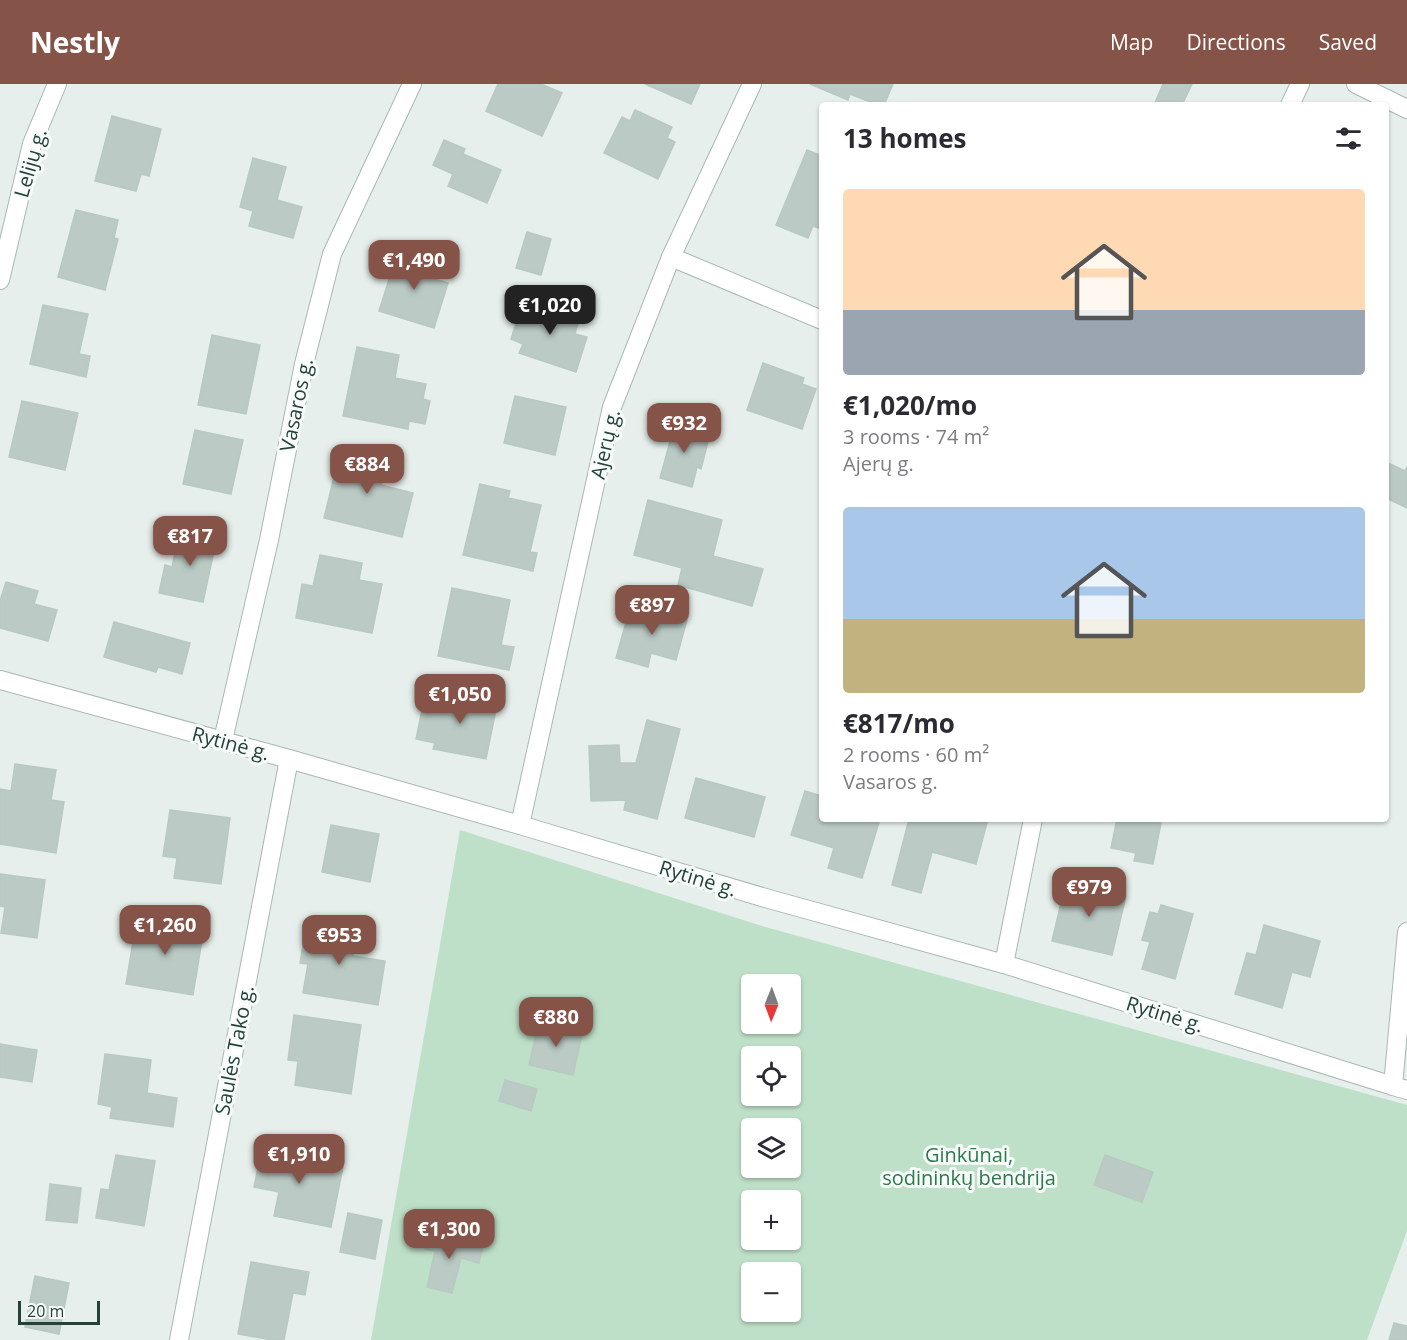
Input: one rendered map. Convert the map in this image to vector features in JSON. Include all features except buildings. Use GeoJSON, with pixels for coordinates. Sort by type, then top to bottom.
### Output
{"type":"FeatureCollection","features":[{"type":"Feature","properties":{"kind":"street","name":"Lelijų g."},"geometry":{"type":"LineString","coordinates":[[0,280],[32,144],[57,84]]}},
{"type":"Feature","properties":{"kind":"street","name":"Vasaros g."},"geometry":{"type":"LineString","coordinates":[[223,740],[269,540],[304,364],[332,254],[412,84]]}},
{"type":"Feature","properties":{"kind":"street","name":"Ajerų g."},"geometry":{"type":"LineString","coordinates":[[520,825],[612,407],[671,257],[752,84]]}},
{"type":"Feature","properties":{"kind":"street"},"geometry":{"type":"LineString","coordinates":[[1291,102],[1300,84]]}},
{"type":"Feature","properties":{"kind":"street"},"geometry":{"type":"LineString","coordinates":[[1356,84],[1407,109]]}},
{"type":"Feature","properties":{"kind":"street"},"geometry":{"type":"LineString","coordinates":[[671,257],[819,319]]}},
{"type":"Feature","properties":{"kind":"street","name":"Rytinė g."},"geometry":{"type":"LineString","coordinates":[[0,681],[223,740],[769,899],[1004,964],[1400,1088]]}},
{"type":"Feature","properties":{"kind":"street","name":"Saulės Tako g."},"geometry":{"type":"LineString","coordinates":[[179,1340],[289,759]]}},
{"type":"Feature","properties":{"kind":"street"},"geometry":{"type":"LineString","coordinates":[[1004,964],[1032,822]]}},
{"type":"Feature","properties":{"kind":"street"},"geometry":{"type":"LineString","coordinates":[[1400,1088],[1407,932]]}},
{"type":"Feature","properties":{"kind":"green space","name":"Ginkūnai, sodininkų bendrija"},"geometry":{"type":"Polygon","coordinates":[[[460,830],[762,926],[1407,1105],[1407,1231],[1367,1340],[371,1340],[460,830]]]}}]}
